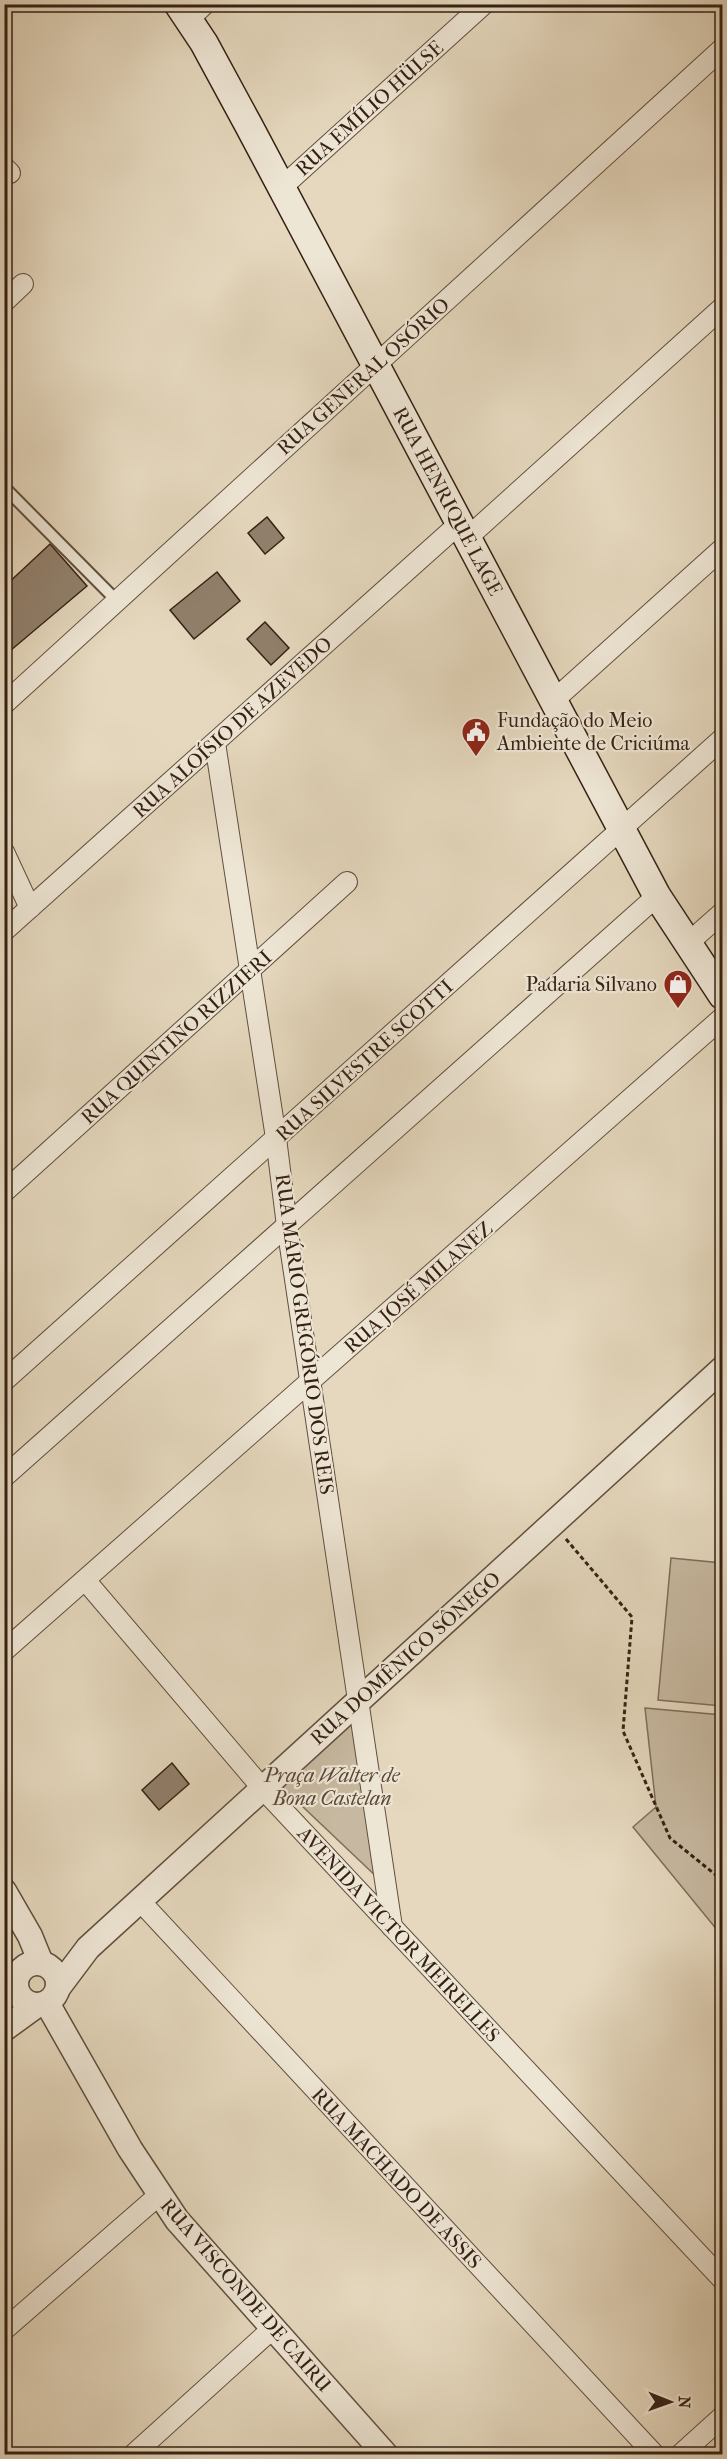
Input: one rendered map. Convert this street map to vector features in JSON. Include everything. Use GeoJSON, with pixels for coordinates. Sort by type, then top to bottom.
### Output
{"type":"FeatureCollection","features":[{"type":"Feature","properties":{"kind":"main road","name":"RUA HENRIQUE LAGE"},"geometry":{"type":"LineString","coordinates":[[191,10],[281,188],[621,830],[657,896],[723,995]]}},
{"type":"Feature","properties":{"kind":"street","name":"RUA EMÍLIO HÜLSE"},"geometry":{"type":"LineString","coordinates":[[281,188],[484,4]]}},
{"type":"Feature","properties":{"kind":"street","name":"RUA GENERAL OSÓRIO"},"geometry":{"type":"LineString","coordinates":[[4,704],[723,49]]}},
{"type":"Feature","properties":{"kind":"street"},"geometry":{"type":"LineString","coordinates":[[4,302],[23,284]]}},
{"type":"Feature","properties":{"kind":"street","name":"RUA ALOÍSIO DE AZEVEDO"},"geometry":{"type":"LineString","coordinates":[[4,931],[214,743],[723,308]]}},
{"type":"Feature","properties":{"kind":"street"},"geometry":{"type":"LineString","coordinates":[[553,701],[723,549]]}},
{"type":"Feature","properties":{"kind":"street","name":"RUA SILVESTRE SCOTTI"},"geometry":{"type":"LineString","coordinates":[[4,1381],[723,739]]}},
{"type":"Feature","properties":{"kind":"street","name":"RUA MÁRIO GREGÓRIO DOS REIS"},"geometry":{"type":"LineString","coordinates":[[214,743],[276,1138],[287,1226],[360,1700],[392,1926]]}},
{"type":"Feature","properties":{"kind":"street"},"geometry":{"type":"LineString","coordinates":[[4,852],[30,908]]}},
{"type":"Feature","properties":{"kind":"street","name":"RUA QUINTINO RIZZIERI"},"geometry":{"type":"LineString","coordinates":[[4,1192],[348,882]]}},
{"type":"Feature","properties":{"kind":"street"},"geometry":{"type":"LineString","coordinates":[[4,1477],[657,896]]}},
{"type":"Feature","properties":{"kind":"street"},"geometry":{"type":"LineString","coordinates":[[687,944],[723,913]]}},
{"type":"Feature","properties":{"kind":"street","name":"RUA JOSÉ MILANEZ"},"geometry":{"type":"LineString","coordinates":[[4,1651],[723,1018]]}},
{"type":"Feature","properties":{"kind":"street","name":"RUA DOMÊNICO SÔNEGO"},"geometry":{"type":"LineString","coordinates":[[4,2029],[47,1999],[88,1948],[723,1369]]}},
{"type":"Feature","properties":{"kind":"street","name":"AVENIDA VICTOR MEIRELLES"},"geometry":{"type":"LineString","coordinates":[[85,1580],[263,1788],[723,2279]]}},
{"type":"Feature","properties":{"kind":"street"},"geometry":{"type":"LineString","coordinates":[[9,1901],[30,1936],[43,1964],[56,1974],[47,1999],[25,2001],[17,1979],[9,1901]]}},
{"type":"Feature","properties":{"kind":"street","name":"RUA MACHADO DE ASSIS"},"geometry":{"type":"LineString","coordinates":[[140,1901],[654,2454]]}},
{"type":"Feature","properties":{"kind":"street","name":"RUA DOMÊNICO SÔNEGO"},"geometry":{"type":"LineString","coordinates":[[43,1964],[88,1948]]}},
{"type":"Feature","properties":{"kind":"street"},"geometry":{"type":"LineString","coordinates":[[4,2008],[17,1979],[28,1965],[43,1964]]}},
{"type":"Feature","properties":{"kind":"street","name":"RUA VISCONDE DE CAIRU"},"geometry":{"type":"LineString","coordinates":[[47,1999],[159,2195],[200,2247],[385,2454]]}},
{"type":"Feature","properties":{"kind":"street"},"geometry":{"type":"LineString","coordinates":[[4,2330],[159,2195]]}},
{"type":"Feature","properties":{"kind":"street"},"geometry":{"type":"LineString","coordinates":[[134,2454],[272,2329]]}},
{"type":"Feature","properties":{"kind":"street"},"geometry":{"type":"LineString","coordinates":[[681,2454],[723,2417]]}},
{"type":"Feature","properties":{"kind":"lane"},"geometry":{"type":"LineString","coordinates":[[4,487],[117,601]]}},
{"type":"Feature","properties":{"kind":"path"},"geometry":{"type":"LineString","coordinates":[[553,1524],[632,1617],[623,1731],[669,1838],[723,1880]]}},
{"type":"Feature","properties":{"kind":"green space"},"geometry":{"type":"Polygon","coordinates":[[[671,1558],[722,1563],[722,1706],[658,1700],[671,1558]]]}},
{"type":"Feature","properties":{"kind":"green space"},"geometry":{"type":"Polygon","coordinates":[[[645,1708],[722,1715],[722,1936],[633,1827],[656,1807],[645,1708]]]}},
{"type":"Feature","properties":{"kind":"green space","name":"Praça Walter de Bona Castelan"},"geometry":{"type":"Polygon","coordinates":[[[356,1720],[381,1881],[281,1786],[356,1720]]]}},
{"type":"Feature","properties":{"kind":"green space"},"geometry":{"type":"Polygon","coordinates":[[[5,1926],[11,1949],[5,1974],[5,1926]]]}},
{"type":"Feature","properties":{"kind":"building"},"geometry":{"type":"Polygon","coordinates":[[[267,517],[284,538],[265,554],[248,533],[267,517]]]}},
{"type":"Feature","properties":{"kind":"building"},"geometry":{"type":"Polygon","coordinates":[[[50,544],[87,586],[4,656],[4,587],[50,544]]]}},
{"type":"Feature","properties":{"kind":"building"},"geometry":{"type":"Polygon","coordinates":[[[217,572],[240,601],[194,639],[170,610],[217,572]]]}},
{"type":"Feature","properties":{"kind":"building"},"geometry":{"type":"Polygon","coordinates":[[[265,622],[289,648],[271,665],[247,639],[265,622]]]}},
{"type":"Feature","properties":{"kind":"building"},"geometry":{"type":"Polygon","coordinates":[[[172,1763],[189,1784],[159,1810],[142,1790],[172,1763]]]}},
{"type":"Feature","properties":{"kind":"place","name":"Fundação do Meio Ambiente de Criciúma"},"geometry":{"type":"Point","coordinates":[476,758]}},
{"type":"Feature","properties":{"kind":"place","name":"Padaria Silvano"},"geometry":{"type":"Point","coordinates":[678,1010]}}]}
